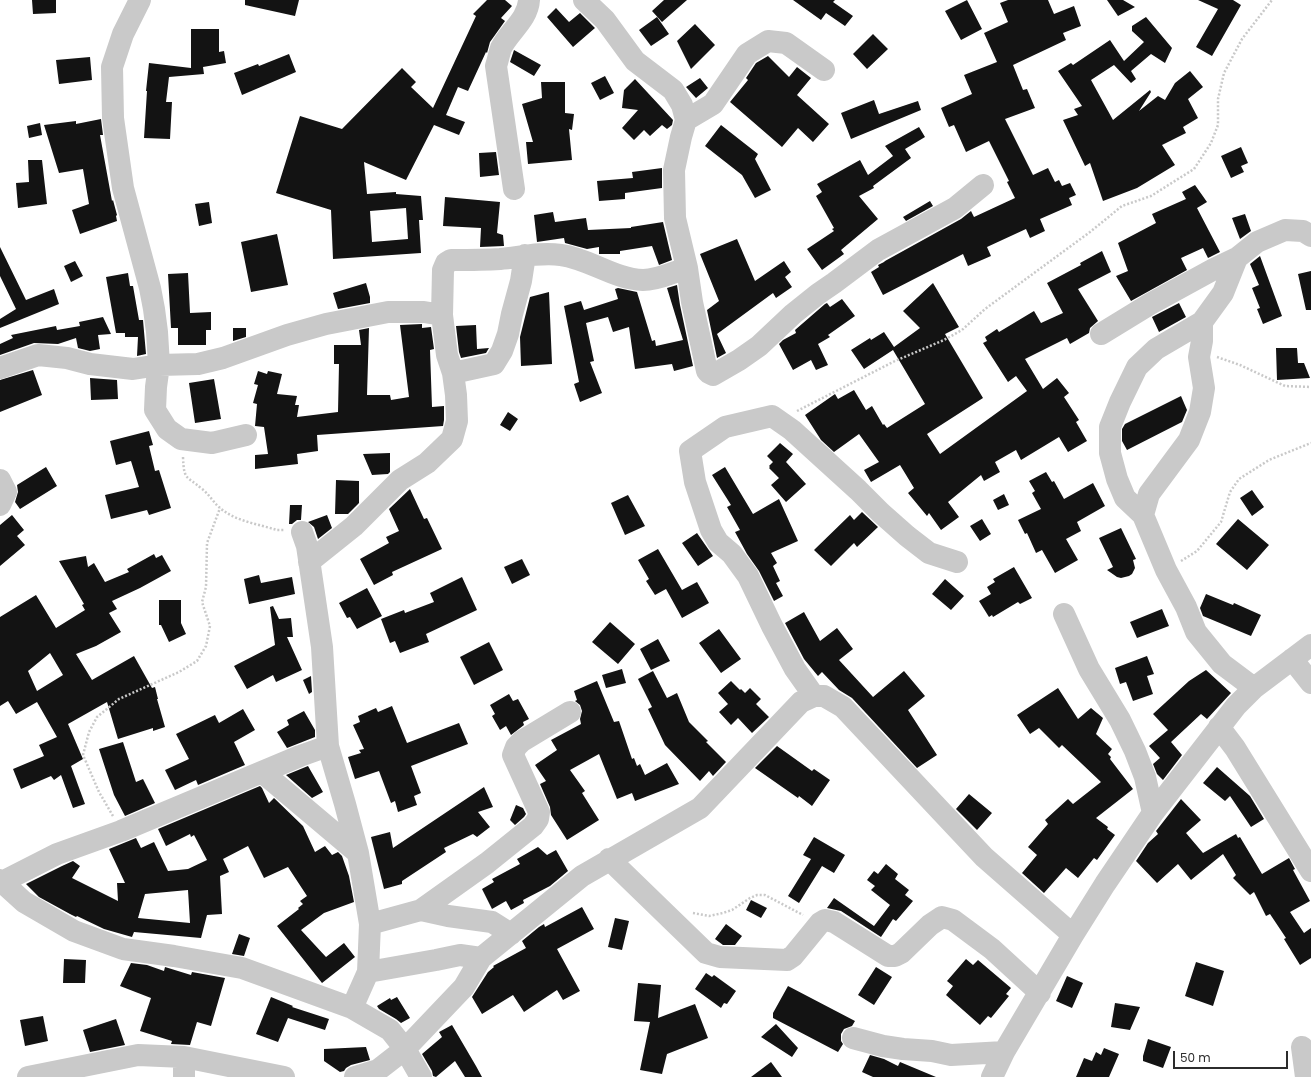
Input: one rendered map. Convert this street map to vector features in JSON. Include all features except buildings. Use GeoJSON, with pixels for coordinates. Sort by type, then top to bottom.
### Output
{"type":"FeatureCollection","features":[{"type":"Feature","properties":{"kind":"street"},"geometry":{"type":"LineString","coordinates":[[140,0],[123,34],[112,67],[113,118],[123,188],[150,288],[154,309],[157,332],[158,366],[156,410],[167,429],[181,439],[212,443],[246,435]]}},
{"type":"Feature","properties":{"kind":"street"},"geometry":{"type":"LineString","coordinates":[[514,189],[496,66],[502,47],[522,20],[529,5],[529,0]]}},
{"type":"Feature","properties":{"kind":"street"},"geometry":{"type":"LineString","coordinates":[[584,0],[605,20],[635,61],[673,90],[682,104],[686,120],[674,170],[675,218],[687,268],[692,302],[707,371],[713,375],[759,346],[793,314],[878,250],[954,208],[983,185]]}},
{"type":"Feature","properties":{"kind":"street"},"geometry":{"type":"LineString","coordinates":[[686,120],[713,104],[747,54],[768,41],[786,42],[824,70]]}},
{"type":"Feature","properties":{"kind":"street"},"geometry":{"type":"LineString","coordinates":[[1102,334],[1150,304],[1237,258],[1257,242],[1285,230],[1304,231],[1311,236]]}},
{"type":"Feature","properties":{"kind":"street"},"geometry":{"type":"LineString","coordinates":[[309,562],[354,526],[400,480],[427,463],[452,439],[457,421],[453,373],[448,355],[442,315],[443,270],[446,263],[451,260],[499,259],[543,253],[563,255],[596,265],[627,278],[644,280],[658,278],[687,268]]}},
{"type":"Feature","properties":{"kind":"street"},"geometry":{"type":"LineString","coordinates":[[453,373],[494,364],[502,351],[508,334],[521,281],[525,255]]}},
{"type":"Feature","properties":{"kind":"street"},"geometry":{"type":"LineString","coordinates":[[1237,258],[1223,293],[1202,322],[1156,349],[1137,367],[1110,427],[1110,453],[1117,478],[1125,498],[1143,515],[1166,570],[1186,607],[1196,632],[1222,664],[1254,688]]}},
{"type":"Feature","properties":{"kind":"street"},"geometry":{"type":"LineString","coordinates":[[0,368],[38,355],[67,358],[90,364],[133,369],[198,364],[223,358],[287,335],[326,324],[388,312],[424,312],[442,315]]}},
{"type":"Feature","properties":{"kind":"street"},"geometry":{"type":"LineString","coordinates":[[1143,515],[1149,494],[1189,440],[1200,412],[1204,388],[1200,356],[1202,322]]}},
{"type":"Feature","properties":{"kind":"street"},"geometry":{"type":"LineString","coordinates":[[814,696],[796,669],[772,626],[748,576],[732,554],[718,542],[711,530],[695,482],[690,451],[725,427],[772,416],[792,430],[907,536],[929,553],[957,562]]}},
{"type":"Feature","properties":{"kind":"street"},"geometry":{"type":"LineString","coordinates":[[0,480],[6,492],[0,505]]}},
{"type":"Feature","properties":{"kind":"street"},"geometry":{"type":"LineString","coordinates":[[302,532],[307,546],[322,647],[328,746],[358,852],[370,924],[368,972],[352,1008]]}},
{"type":"Feature","properties":{"kind":"street"},"geometry":{"type":"LineString","coordinates":[[1064,614],[1089,669],[1120,720],[1135,752],[1145,777],[1154,813]]}},
{"type":"Feature","properties":{"kind":"street"},"geometry":{"type":"LineString","coordinates":[[992,1077],[1004,1052],[1073,935],[1105,884],[1154,813],[1236,706],[1254,688],[1311,645]]}},
{"type":"Feature","properties":{"kind":"street"},"geometry":{"type":"LineString","coordinates":[[1292,659],[1311,683]]}},
{"type":"Feature","properties":{"kind":"street"},"geometry":{"type":"LineString","coordinates":[[355,1077],[378,1070],[405,1049],[464,987],[481,958],[582,876],[609,859],[700,808],[801,702],[814,696],[824,696],[843,707],[984,857],[1073,935]]}},
{"type":"Feature","properties":{"kind":"street"},"geometry":{"type":"LineString","coordinates":[[370,924],[421,910],[487,863],[533,826],[538,819],[539,812],[513,755],[516,748],[522,741],[570,712]]}},
{"type":"Feature","properties":{"kind":"street"},"geometry":{"type":"LineString","coordinates":[[1219,727],[1235,748],[1311,871]]}},
{"type":"Feature","properties":{"kind":"street"},"geometry":{"type":"LineString","coordinates":[[328,746],[300,756],[122,831],[57,854],[1,881],[24,902],[74,931],[123,949],[242,968],[352,1008],[390,1030],[405,1049],[421,1077]]}},
{"type":"Feature","properties":{"kind":"street"},"geometry":{"type":"LineString","coordinates":[[262,772],[358,852]]}},
{"type":"Feature","properties":{"kind":"street"},"geometry":{"type":"LineString","coordinates":[[609,859],[706,953],[720,957],[787,960],[794,956],[820,923],[825,920],[834,922],[888,956],[895,956],[901,953],[930,925],[942,917],[953,920],[992,949],[1040,993]]}},
{"type":"Feature","properties":{"kind":"street"},"geometry":{"type":"LineString","coordinates":[[421,910],[448,916],[492,922],[511,934]]}},
{"type":"Feature","properties":{"kind":"street"},"geometry":{"type":"LineString","coordinates":[[368,972],[460,955],[481,958]]}},
{"type":"Feature","properties":{"kind":"street"},"geometry":{"type":"LineString","coordinates":[[853,1038],[883,1046],[932,1051],[951,1055],[1004,1052]]}},
{"type":"Feature","properties":{"kind":"street"},"geometry":{"type":"LineString","coordinates":[[1302,1047],[1306,1077]]}},
{"type":"Feature","properties":{"kind":"street"},"geometry":{"type":"LineString","coordinates":[[28,1077],[138,1055],[184,1067],[284,1077]]}},
{"type":"Feature","properties":{"kind":"path"},"geometry":{"type":"LineString","coordinates":[[772,416],[795,412],[895,361],[956,334],[985,309],[1090,232],[1122,206],[1151,196],[1194,169],[1211,143],[1218,125],[1218,99],[1224,73],[1242,39],[1272,0]]}},
{"type":"Feature","properties":{"kind":"path"},"geometry":{"type":"LineString","coordinates":[[1200,351],[1240,365],[1285,386],[1311,386]]}},
{"type":"Feature","properties":{"kind":"path"},"geometry":{"type":"LineString","coordinates":[[181,439],[183,470],[188,479],[203,489],[220,508],[232,516],[269,528],[302,532]]}},
{"type":"Feature","properties":{"kind":"path"},"geometry":{"type":"LineString","coordinates":[[1166,570],[1197,551],[1220,522],[1230,492],[1240,479],[1270,460],[1311,443]]}},
{"type":"Feature","properties":{"kind":"path"},"geometry":{"type":"LineString","coordinates":[[122,831],[99,792],[83,755],[89,732],[97,716],[119,699],[179,672],[197,661],[206,646],[210,626],[202,602],[206,587],[207,543],[220,508]]}},
{"type":"Feature","properties":{"kind":"path"},"geometry":{"type":"LineString","coordinates":[[688,913],[709,916],[723,913],[732,910],[750,898],[765,894],[820,923]]}}]}
